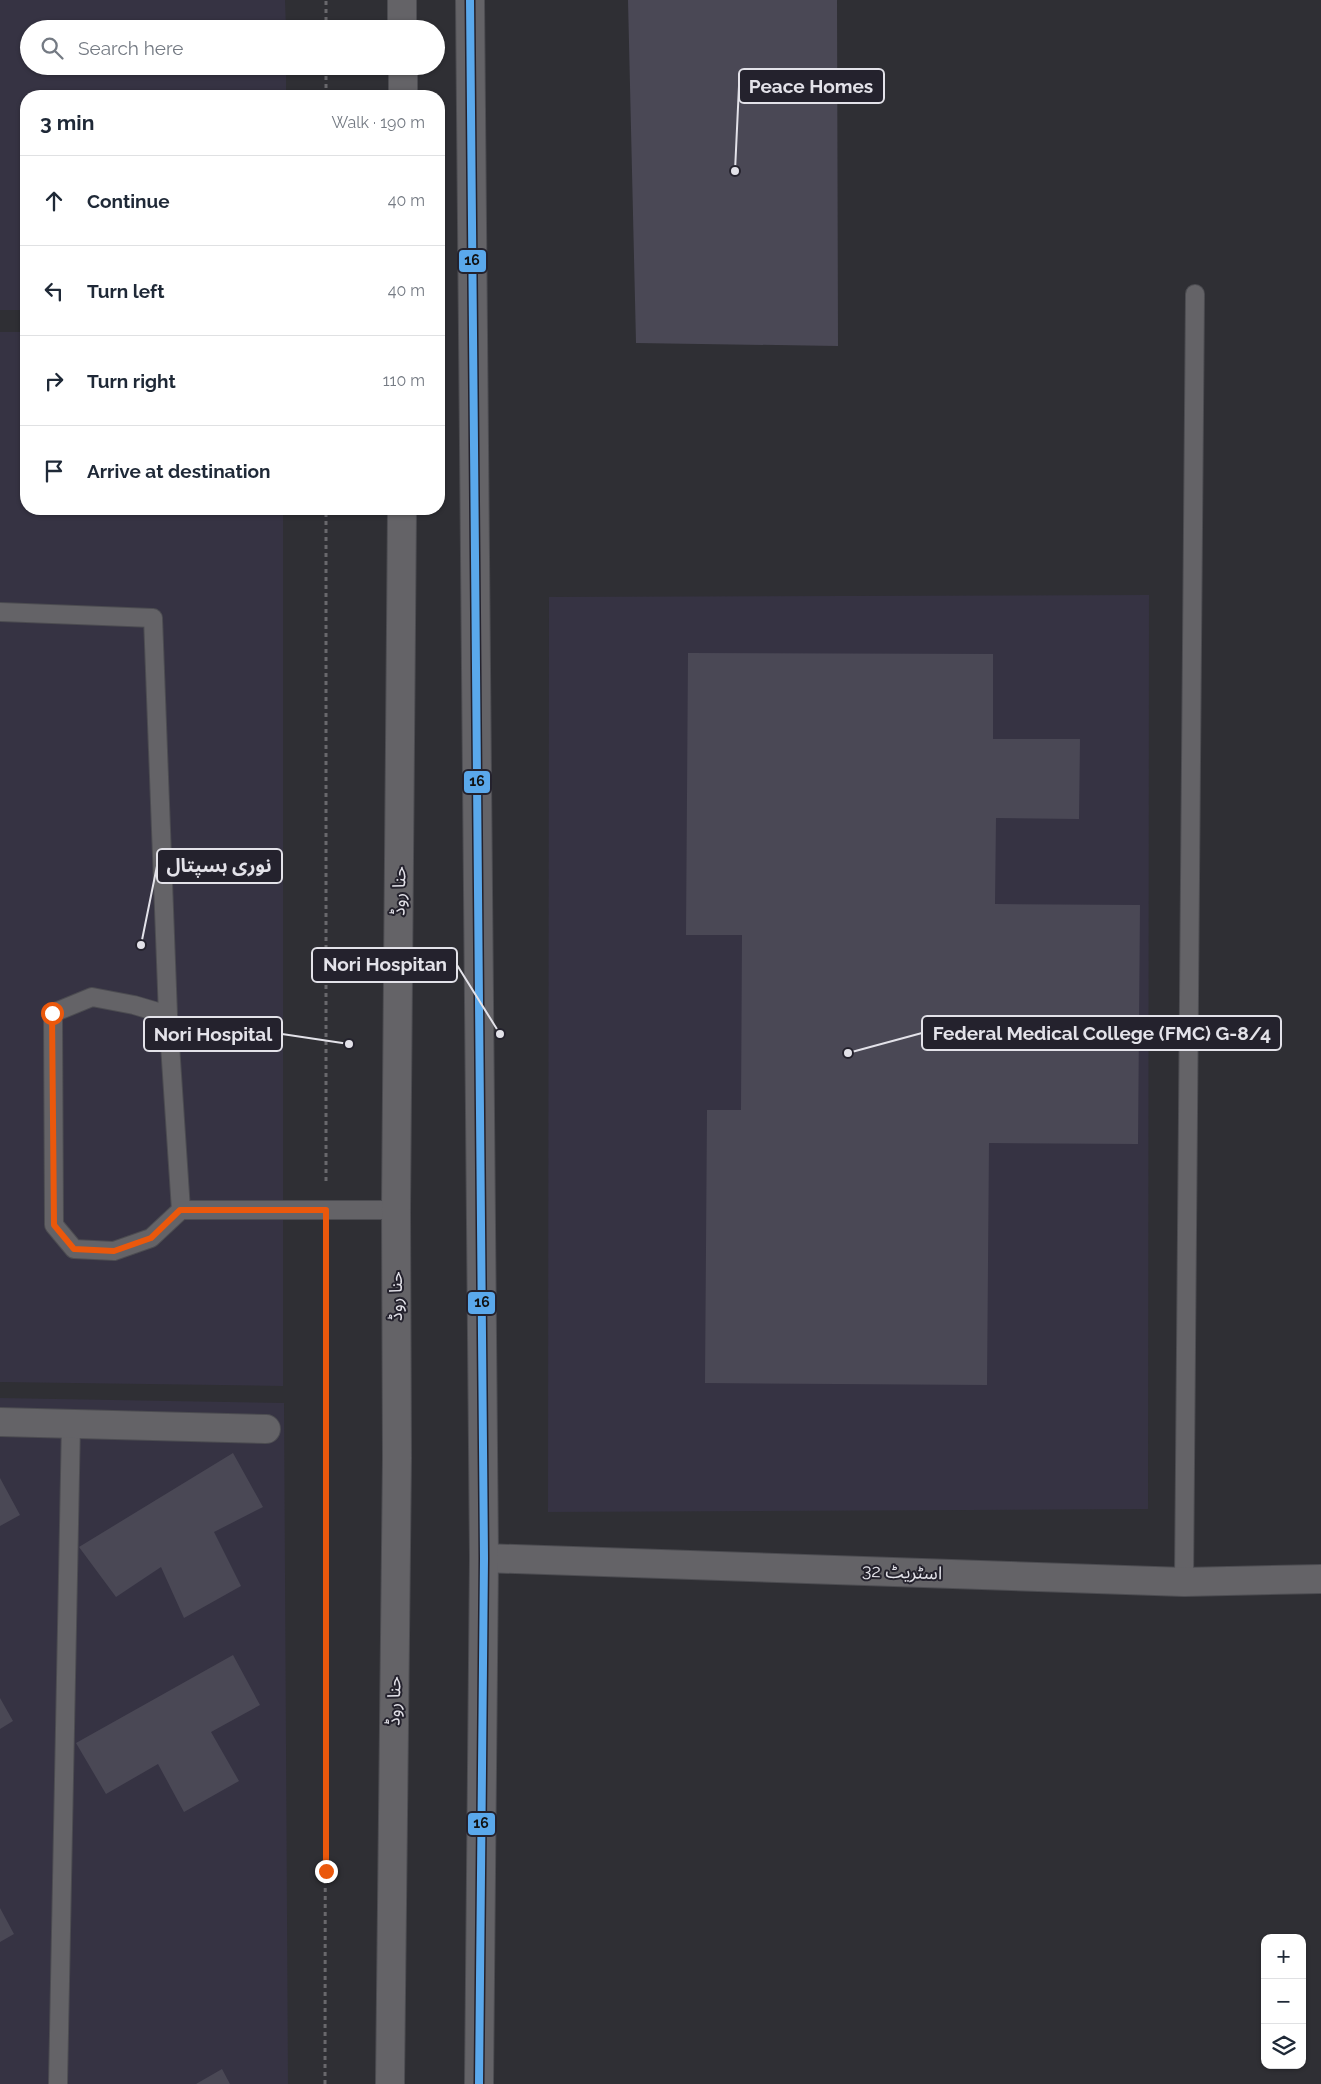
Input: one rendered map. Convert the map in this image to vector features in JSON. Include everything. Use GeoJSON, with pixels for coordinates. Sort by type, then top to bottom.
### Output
{"type":"FeatureCollection","features":[{"type":"Feature","properties":{"kind":"street"},"geometry":{"type":"LineString","coordinates":[[402,0],[402,20]]}},
{"type":"Feature","properties":{"kind":"street"},"geometry":{"type":"LineString","coordinates":[[470,0],[484,1558],[479,2084]]}},
{"type":"Feature","properties":{"kind":"street"},"geometry":{"type":"LineString","coordinates":[[403,75],[403,90]]}},
{"type":"Feature","properties":{"kind":"street","name":"حنا روڈ"},"geometry":{"type":"LineString","coordinates":[[390,2084],[397,1458],[396,1210],[402,515]]}},
{"type":"Feature","properties":{"kind":"street"},"geometry":{"type":"LineString","coordinates":[[0,1422],[266,1428]]}},
{"type":"Feature","properties":{"kind":"street","name":"اسٹریٹ 32"},"geometry":{"type":"LineString","coordinates":[[484,1558],[1184,1582],[1321,1579]]}},
{"type":"Feature","properties":{"kind":"lane"},"geometry":{"type":"LineString","coordinates":[[1184,1582],[1195,294]]}},
{"type":"Feature","properties":{"kind":"lane"},"geometry":{"type":"LineString","coordinates":[[0,612],[153,618],[168,1015],[180,1210]]}},
{"type":"Feature","properties":{"kind":"lane"},"geometry":{"type":"LineString","coordinates":[[168,1015],[134,1005],[92,997],[52,1013],[54,1225],[74,1249],[114,1251],[151,1238],[180,1210],[396,1210]]}},
{"type":"Feature","properties":{"kind":"lane"},"geometry":{"type":"LineString","coordinates":[[58,2084],[71,1423]]}},
{"type":"Feature","properties":{"kind":"path"},"geometry":{"type":"LineString","coordinates":[[326,0],[326,20]]}},
{"type":"Feature","properties":{"kind":"path"},"geometry":{"type":"LineString","coordinates":[[326,75],[326,90]]}},
{"type":"Feature","properties":{"kind":"path"},"geometry":{"type":"LineString","coordinates":[[325,2084],[326,515]]}},
{"type":"Feature","properties":{"kind":"shaded area"},"geometry":{"type":"Polygon","coordinates":[[[0,0],[285,0],[286,20],[20,20],[20,75],[286,75],[286,90],[20,90],[20,310],[0,310],[0,0]]]}},
{"type":"Feature","properties":{"kind":"shaded area"},"geometry":{"type":"Polygon","coordinates":[[[0,332],[20,332],[20,515],[283,515],[283,1386],[0,1382],[0,332]]]}},
{"type":"Feature","properties":{"kind":"shaded area"},"geometry":{"type":"Polygon","coordinates":[[[1149,595],[1148,1509],[548,1512],[549,597],[1149,595]]]}},
{"type":"Feature","properties":{"kind":"shaded area"},"geometry":{"type":"Polygon","coordinates":[[[0,1398],[284,1403],[288,2084],[0,2084],[0,1398]]]}},
{"type":"Feature","properties":{"kind":"building"},"geometry":{"type":"Polygon","coordinates":[[[628,0],[837,0],[838,346],[636,343],[628,0]]]}},
{"type":"Feature","properties":{"kind":"building"},"geometry":{"type":"Polygon","coordinates":[[[688,653],[993,654],[993,739],[1080,739],[1079,819],[996,818],[995,904],[1140,905],[1138,1144],[989,1143],[987,1385],[705,1383],[707,1110],[741,1110],[742,935],[686,935],[688,653]]]}},
{"type":"Feature","properties":{"kind":"building"},"geometry":{"type":"Polygon","coordinates":[[[233,1453],[263,1507],[214,1532],[241,1586],[184,1618],[161,1567],[116,1597],[79,1547],[233,1453]]]}},
{"type":"Feature","properties":{"kind":"building"},"geometry":{"type":"Polygon","coordinates":[[[0,1478],[20,1515],[0,1526],[0,1478]]]}},
{"type":"Feature","properties":{"kind":"building"},"geometry":{"type":"Polygon","coordinates":[[[233,1655],[260,1705],[211,1732],[239,1781],[184,1812],[158,1764],[106,1794],[76,1743],[233,1655]]]}},
{"type":"Feature","properties":{"kind":"building"},"geometry":{"type":"Polygon","coordinates":[[[0,1698],[13,1721],[0,1729],[0,1698]]]}},
{"type":"Feature","properties":{"kind":"building"},"geometry":{"type":"Polygon","coordinates":[[[0,1908],[14,1934],[0,1942],[0,1908]]]}},
{"type":"Feature","properties":{"kind":"building"},"geometry":{"type":"Polygon","coordinates":[[[222,2069],[230,2084],[196,2084],[222,2069]]]}},
{"type":"Feature","properties":{"kind":"transit line","name":"16"},"geometry":{"type":"LineString","coordinates":[[470,0],[484,1558],[479,2084]]}},
{"type":"Feature","properties":{"kind":"place","name":"Peace Homes"},"geometry":{"type":"Point","coordinates":[735,171]}},
{"type":"Feature","properties":{"kind":"place","name":"نوری ہسپتال"},"geometry":{"type":"Point","coordinates":[141,945]}},
{"type":"Feature","properties":{"kind":"place","name":"Nori Hospitan"},"geometry":{"type":"Point","coordinates":[500,1034]}},
{"type":"Feature","properties":{"kind":"place","name":"Nori Hospital"},"geometry":{"type":"Point","coordinates":[349,1044]}},
{"type":"Feature","properties":{"kind":"place","name":"Federal Medical College (FMC) G-8/4"},"geometry":{"type":"Point","coordinates":[848,1053]}},
{"type":"Feature","properties":{"kind":"route"},"geometry":{"type":"LineString","coordinates":[[52,1013],[54,1225],[74,1249],[114,1251],[151,1238],[180,1210],[326,1210],[326,1871]]}}]}
